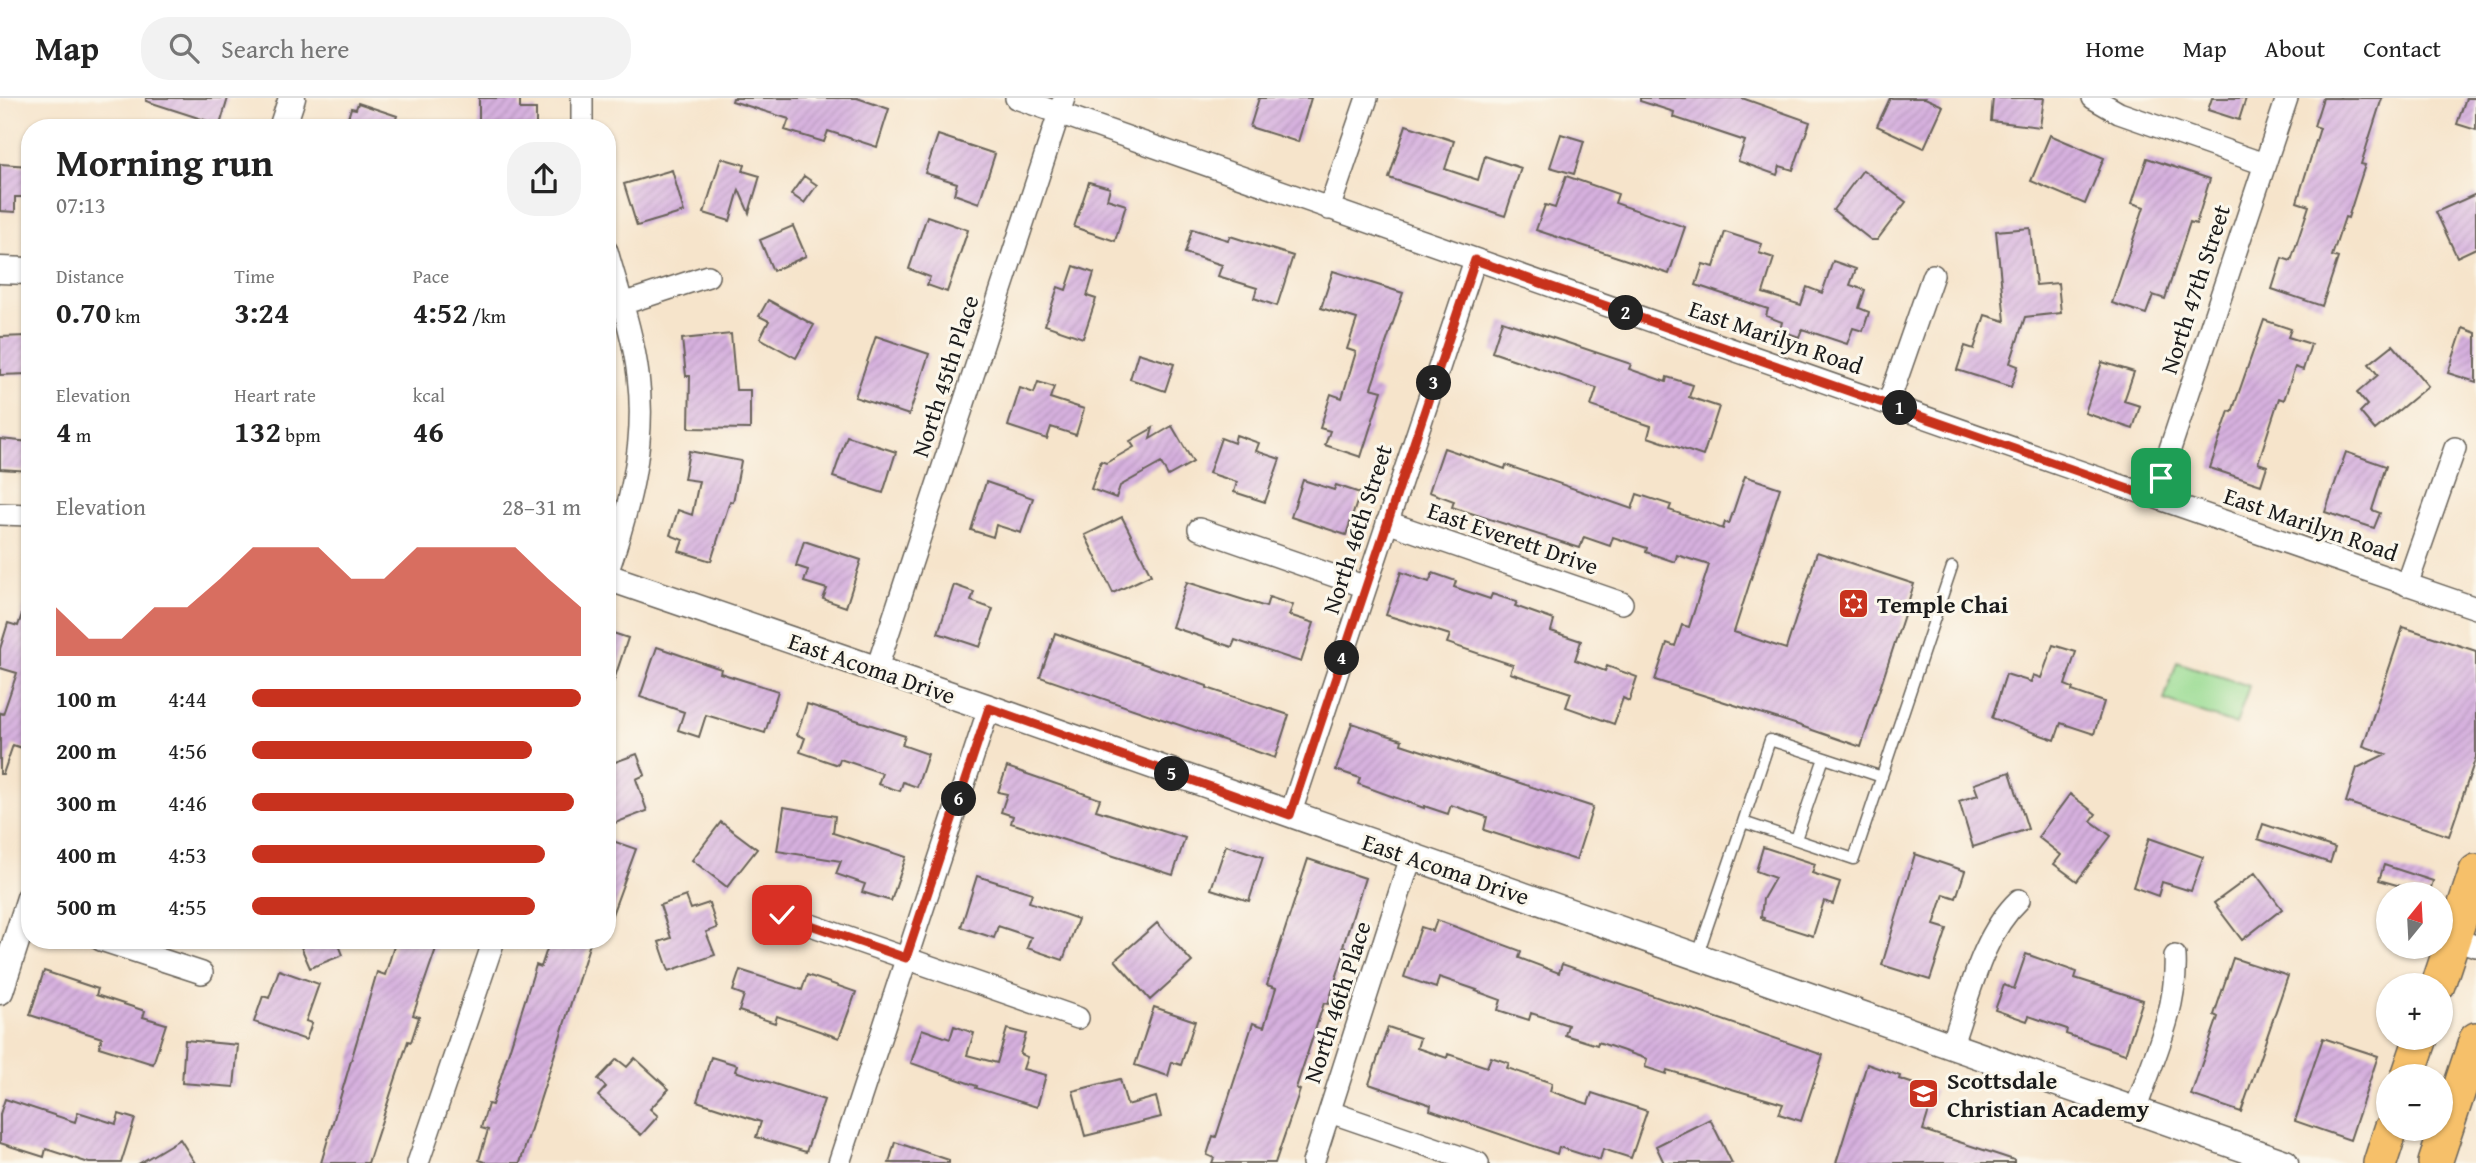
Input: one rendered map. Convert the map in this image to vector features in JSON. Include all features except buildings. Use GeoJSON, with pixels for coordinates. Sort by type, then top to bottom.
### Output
{"type":"FeatureCollection","features":[{"type":"Feature","properties":{"kind":"main road"},"geometry":{"type":"LineString","coordinates":[[2446,973],[2465,943],[2476,871]]}},
{"type":"Feature","properties":{"kind":"main road"},"geometry":{"type":"LineString","coordinates":[[2435,1163],[2476,1039]]}},
{"type":"Feature","properties":{"kind":"main road"},"geometry":{"type":"LineString","coordinates":[[2380,1163],[2387,1141]]}},
{"type":"Feature","properties":{"kind":"street"},"geometry":{"type":"LineString","coordinates":[[285,119],[292,98]]}},
{"type":"Feature","properties":{"kind":"street"},"geometry":{"type":"LineString","coordinates":[[582,98],[582,119]]}},
{"type":"Feature","properties":{"kind":"street","name":"East Marilyn Road"},"geometry":{"type":"LineString","coordinates":[[1016,98],[1061,106],[1329,209],[2476,608]]}},
{"type":"Feature","properties":{"kind":"street"},"geometry":{"type":"LineString","coordinates":[[1329,209],[1367,98]]}},
{"type":"Feature","properties":{"kind":"street"},"geometry":{"type":"LineString","coordinates":[[2093,98],[2119,113],[2264,164]]}},
{"type":"Feature","properties":{"kind":"street","name":"North 47th Street"},"geometry":{"type":"LineString","coordinates":[[2154,498],[2287,98]]}},
{"type":"Feature","properties":{"kind":"street","name":"North 45th Place"},"geometry":{"type":"LineString","coordinates":[[876,671],[1061,106]]}},
{"type":"Feature","properties":{"kind":"street","name":"North 46th Street"},"geometry":{"type":"LineString","coordinates":[[1290,815],[1475,260]]}},
{"type":"Feature","properties":{"kind":"street"},"geometry":{"type":"LineString","coordinates":[[0,270],[21,271]]}},
{"type":"Feature","properties":{"kind":"street"},"geometry":{"type":"LineString","coordinates":[[1888,404],[1933,275]]}},
{"type":"Feature","properties":{"kind":"street"},"geometry":{"type":"LineString","coordinates":[[622,304],[708,276]]}},
{"type":"Feature","properties":{"kind":"street"},"geometry":{"type":"LineString","coordinates":[[616,283],[638,375],[638,458],[631,496],[616,545]]}},
{"type":"Feature","properties":{"kind":"street"},"geometry":{"type":"LineString","coordinates":[[2407,585],[2455,448]]}},
{"type":"Feature","properties":{"kind":"street"},"geometry":{"type":"LineString","coordinates":[[0,514],[21,515]]}},
{"type":"Feature","properties":{"kind":"street","name":"East Everett Drive"},"geometry":{"type":"LineString","coordinates":[[1387,522],[1622,603]]}},
{"type":"Feature","properties":{"kind":"street"},"geometry":{"type":"LineString","coordinates":[[1199,528],[1366,587]]}},
{"type":"Feature","properties":{"kind":"street","name":"East Acoma Drive"},"geometry":{"type":"LineString","coordinates":[[616,578],[2285,1163]]}},
{"type":"Feature","properties":{"kind":"street"},"geometry":{"type":"LineString","coordinates":[[839,1163],[989,708]]}},
{"type":"Feature","properties":{"kind":"street","name":"North 46th Place"},"geometry":{"type":"LineString","coordinates":[[1313,1163],[1411,857]]}},
{"type":"Feature","properties":{"kind":"street"},"geometry":{"type":"LineString","coordinates":[[1951,1046],[1988,942],[2004,914],[2019,900]]}},
{"type":"Feature","properties":{"kind":"street"},"geometry":{"type":"LineString","coordinates":[[782,915],[1078,1018]]}},
{"type":"Feature","properties":{"kind":"street"},"geometry":{"type":"LineString","coordinates":[[0,991],[21,930]]}},
{"type":"Feature","properties":{"kind":"street"},"geometry":{"type":"LineString","coordinates":[[129,949],[202,973]]}},
{"type":"Feature","properties":{"kind":"street"},"geometry":{"type":"LineString","coordinates":[[418,1163],[491,949]]}},
{"type":"Feature","properties":{"kind":"street"},"geometry":{"type":"LineString","coordinates":[[2135,1111],[2172,1004],[2176,981],[2175,956]]}},
{"type":"Feature","properties":{"kind":"street"},"geometry":{"type":"LineString","coordinates":[[1330,1112],[1479,1163]]}},
{"type":"Feature","properties":{"kind":"lane"},"geometry":{"type":"LineString","coordinates":[[1742,822],[1854,859],[1952,567]]}},
{"type":"Feature","properties":{"kind":"lane"},"geometry":{"type":"LineString","coordinates":[[1697,957],[1770,740],[1882,777]]}},
{"type":"Feature","properties":{"kind":"lane"},"geometry":{"type":"LineString","coordinates":[[1796,839],[1824,758]]}},
{"type":"Feature","properties":{"kind":"green space"},"geometry":{"type":"Polygon","coordinates":[[[2177,662],[2249,686],[2236,725],[2164,700],[2177,662]]]}},
{"type":"Feature","properties":{"kind":"place","name":"Temple Chai"},"geometry":{"type":"Point","coordinates":[1854,604]}},
{"type":"Feature","properties":{"kind":"place","name":"Scottsdale Christian Academy"},"geometry":{"type":"Point","coordinates":[1924,1094]}},
{"type":"Feature","properties":{"kind":"route"},"geometry":{"type":"LineString","coordinates":[[782,915],[906,958],[989,708],[1290,815],[1475,260],[2154,498],[2161,478]]}}]}
